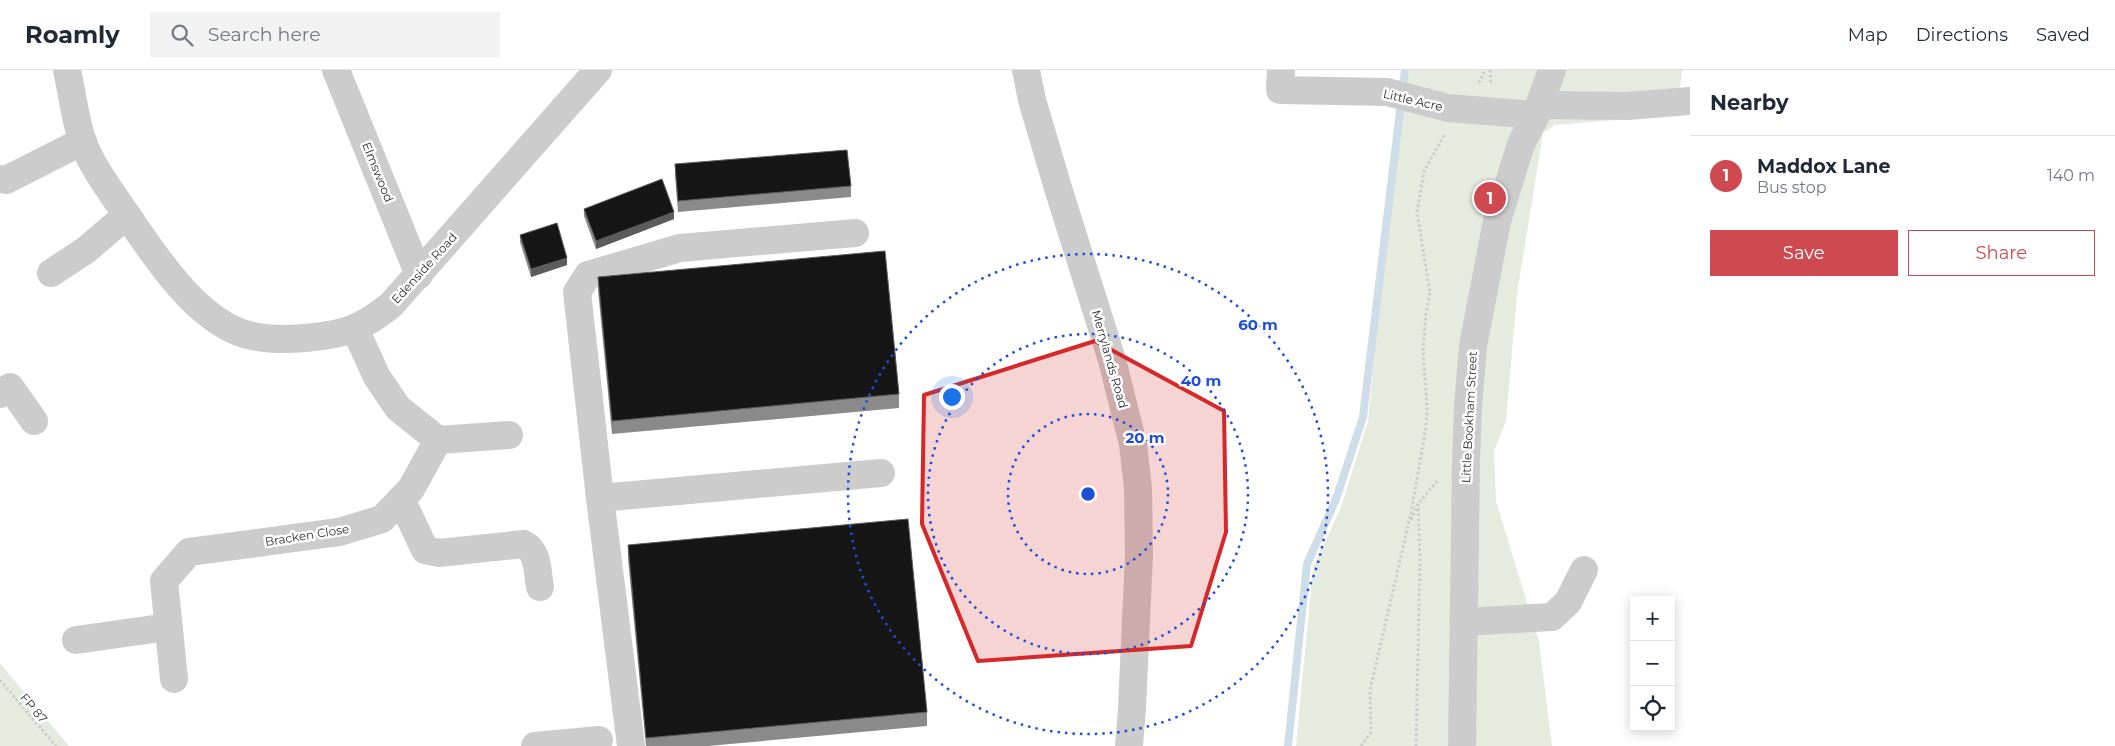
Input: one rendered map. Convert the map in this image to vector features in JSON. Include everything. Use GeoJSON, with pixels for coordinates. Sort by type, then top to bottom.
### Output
{"type":"FeatureCollection","features":[{"type":"Feature","properties":{"kind":"street","name":"Edenside Road"},"geometry":{"type":"LineString","coordinates":[[66,70],[82,141],[104,181],[165,270],[182,289],[208,312],[233,330],[244,334],[270,338],[298,339],[327,336],[355,329],[391,305],[598,70]]}},
{"type":"Feature","properties":{"kind":"street","name":"Elmswood"},"geometry":{"type":"LineString","coordinates":[[336,70],[419,275]]}},
{"type":"Feature","properties":{"kind":"street","name":"Merrylands Road"},"geometry":{"type":"LineString","coordinates":[[1026,70],[1032,100],[1055,179],[1112,360],[1133,444],[1138,488],[1139,555],[1132,708],[1128,746]]}},
{"type":"Feature","properties":{"kind":"street","name":"Little Acre"},"geometry":{"type":"LineString","coordinates":[[1281,70],[1280,90],[1399,95],[1459,110],[1537,110],[1690,101]]}},
{"type":"Feature","properties":{"kind":"street","name":"Little Bookham Street"},"geometry":{"type":"LineString","coordinates":[[1462,746],[1466,462],[1473,346],[1497,221],[1521,144],[1537,110],[1552,70]]}},
{"type":"Feature","properties":{"kind":"street"},"geometry":{"type":"LineString","coordinates":[[0,178],[6,180],[82,141]]}},
{"type":"Feature","properties":{"kind":"street"},"geometry":{"type":"LineString","coordinates":[[51,273],[86,250],[127,215]]}},
{"type":"Feature","properties":{"kind":"street"},"geometry":{"type":"LineString","coordinates":[[631,746],[577,292],[588,275],[680,248],[855,233]]}},
{"type":"Feature","properties":{"kind":"street"},"geometry":{"type":"LineString","coordinates":[[355,329],[377,377],[398,408],[438,440],[509,435]]}},
{"type":"Feature","properties":{"kind":"street"},"geometry":{"type":"LineString","coordinates":[[0,394],[10,387],[34,421]]}},
{"type":"Feature","properties":{"kind":"street","name":"Bracken Close"},"geometry":{"type":"LineString","coordinates":[[174,679],[164,581],[189,552],[340,532],[382,519],[411,489],[438,440]]}},
{"type":"Feature","properties":{"kind":"street"},"geometry":{"type":"LineString","coordinates":[[600,498],[881,473]]}},
{"type":"Feature","properties":{"kind":"street"},"geometry":{"type":"LineString","coordinates":[[401,499],[425,550],[439,553],[524,544],[535,554],[540,587]]}},
{"type":"Feature","properties":{"kind":"street"},"geometry":{"type":"LineString","coordinates":[[1464,622],[1552,617],[1568,602],[1584,570]]}},
{"type":"Feature","properties":{"kind":"street"},"geometry":{"type":"LineString","coordinates":[[76,640],[168,628]]}},
{"type":"Feature","properties":{"kind":"street"},"geometry":{"type":"LineString","coordinates":[[535,746],[599,740]]}},
{"type":"Feature","properties":{"kind":"path"},"geometry":{"type":"LineString","coordinates":[[1361,746],[1371,732],[1370,690],[1408,527],[1426,427],[1427,407],[1423,350],[1430,293],[1417,212],[1424,171],[1459,110],[1474,92],[1485,70]]}},
{"type":"Feature","properties":{"kind":"path"},"geometry":{"type":"LineString","coordinates":[[1408,527],[1418,504],[1439,478]]}},
{"type":"Feature","properties":{"kind":"path"},"geometry":{"type":"LineString","coordinates":[[1416,746],[1420,560],[1418,504]]}},
{"type":"Feature","properties":{"kind":"path","name":"FP 87"},"geometry":{"type":"LineString","coordinates":[[0,680],[56,746]]}},
{"type":"Feature","properties":{"kind":"highlighted area"},"geometry":{"type":"Polygon","coordinates":[[[1095,341],[1224,411],[1226,532],[1191,646],[978,661],[922,524],[924,395],[1095,341]]]}},
{"type":"Feature","properties":{"kind":"shaded area"},"geometry":{"type":"Polygon","coordinates":[[[1409,70],[1682,70],[1677,115],[1555,125],[1543,133],[1517,294],[1506,421],[1494,451],[1496,501],[1539,642],[1552,746],[1296,746],[1313,568],[1341,507],[1368,421],[1383,269],[1409,70]]]}},
{"type":"Feature","properties":{"kind":"shaded area"},"geometry":{"type":"Polygon","coordinates":[[[0,663],[69,746],[0,746],[0,663]]]}},
{"type":"Feature","properties":{"kind":"building"},"geometry":{"type":"Polygon","coordinates":[[[847,150],[851,186],[678,201],[675,164],[847,150]]]}},
{"type":"Feature","properties":{"kind":"building"},"geometry":{"type":"Polygon","coordinates":[[[662,179],[674,212],[596,241],[584,209],[662,179]]]}},
{"type":"Feature","properties":{"kind":"building"},"geometry":{"type":"Polygon","coordinates":[[[557,223],[567,258],[531,269],[520,235],[557,223]]]}},
{"type":"Feature","properties":{"kind":"building"},"geometry":{"type":"Polygon","coordinates":[[[885,251],[899,394],[612,421],[598,277],[885,251]]]}},
{"type":"Feature","properties":{"kind":"building"},"geometry":{"type":"Polygon","coordinates":[[[908,519],[927,712],[646,738],[628,545],[908,519]]]}},
{"type":"Feature","properties":{"kind":"waterway"},"geometry":{"type":"LineString","coordinates":[[1288,746],[1307,564],[1336,499],[1363,417],[1405,70]]}},
{"type":"Feature","properties":{"kind":"place","name":"Maddox Lane"},"geometry":{"type":"Point","coordinates":[1490,198]}}]}
